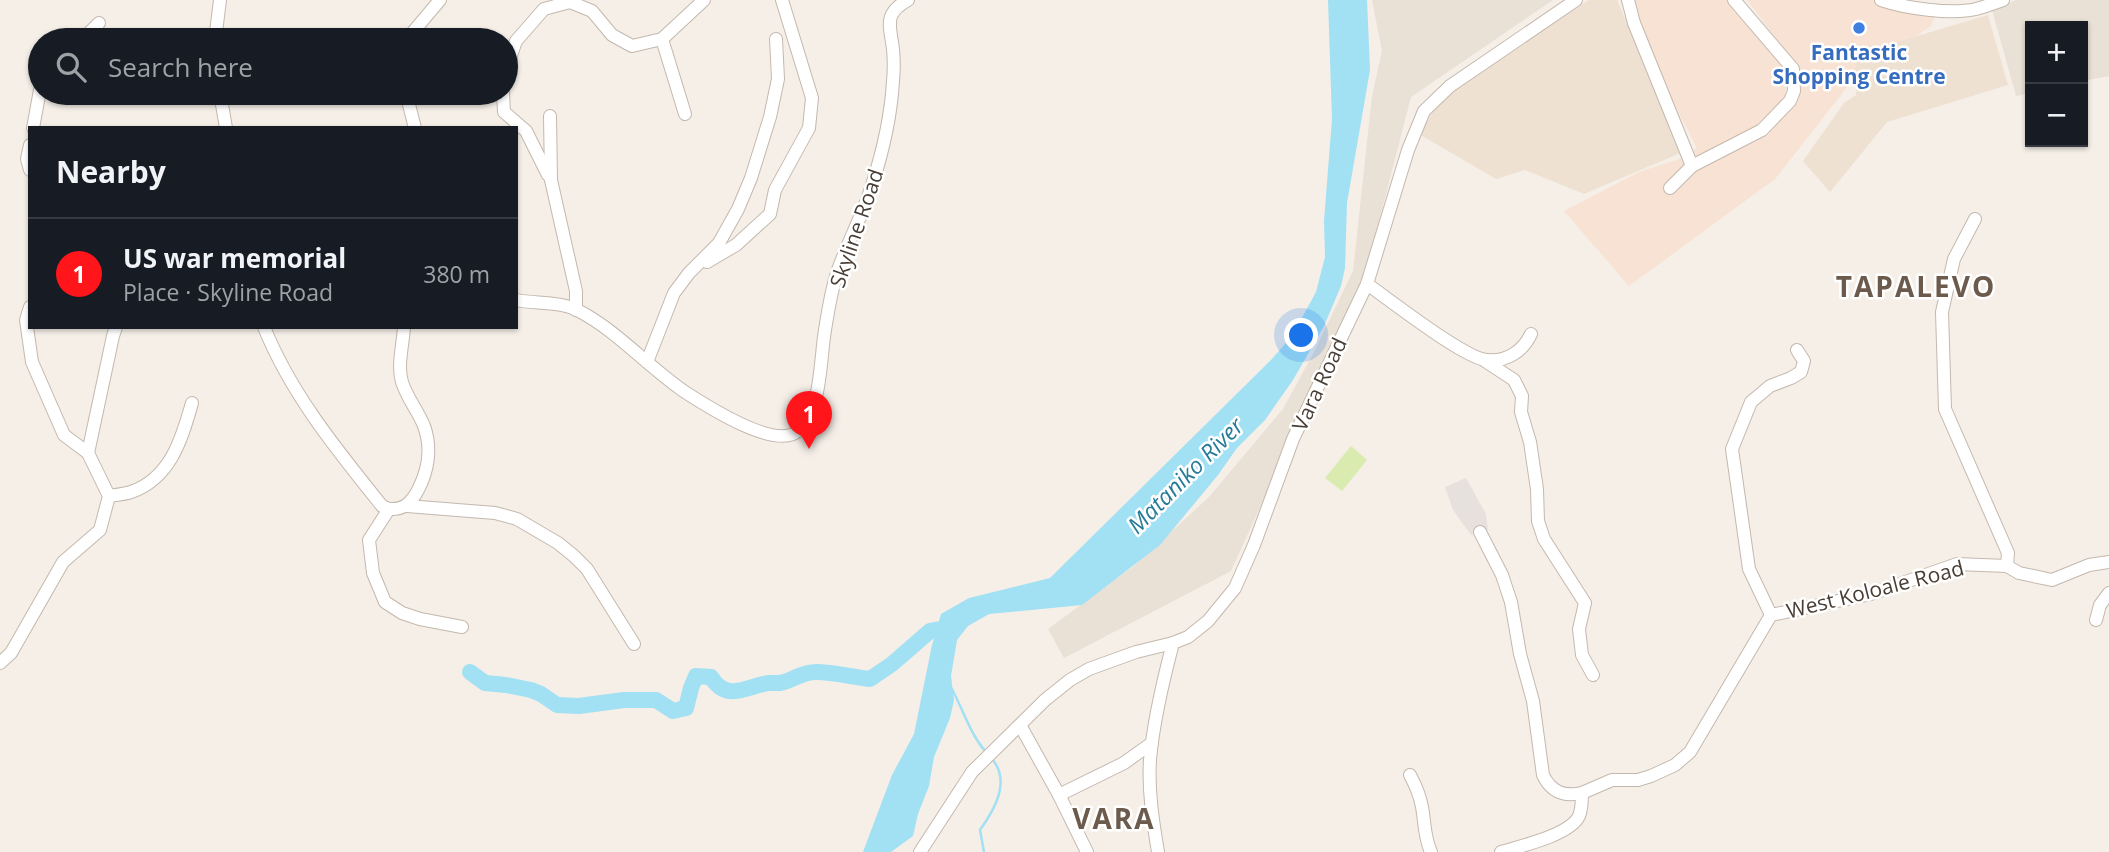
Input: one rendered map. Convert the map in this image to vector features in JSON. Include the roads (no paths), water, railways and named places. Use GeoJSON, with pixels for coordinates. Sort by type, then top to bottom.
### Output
{"type":"FeatureCollection","features":[{"type":"Feature","properties":{"kind":"street"},"geometry":{"type":"LineString","coordinates":[[216,28],[220,0]]}},
{"type":"Feature","properties":{"kind":"street"},"geometry":{"type":"LineString","coordinates":[[416,28],[440,0]]}},
{"type":"Feature","properties":{"kind":"street"},"geometry":{"type":"LineString","coordinates":[[518,39],[544,9],[570,2],[592,11],[612,34],[632,46],[662,39],[704,0]]}},
{"type":"Feature","properties":{"kind":"street"},"geometry":{"type":"LineString","coordinates":[[689,273],[736,245],[770,214],[775,190],[809,128],[812,97],[782,0]]}},
{"type":"Feature","properties":{"kind":"street","name":"Skyline Road"},"geometry":{"type":"LineString","coordinates":[[518,300],[576,310],[604,327],[688,394],[746,426],[768,435],[790,435],[797,432],[805,424],[820,384],[825,331],[836,275],[872,187],[882,151],[893,84],[891,14],[896,7],[908,0]]}},
{"type":"Feature","properties":{"kind":"street","name":"Vara Road"},"geometry":{"type":"LineString","coordinates":[[920,852],[972,772],[1061,687],[1089,669],[1188,636],[1208,621],[1235,588],[1254,545],[1293,439],[1367,284],[1408,150],[1424,111],[1450,86],[1576,0]]}},
{"type":"Feature","properties":{"kind":"street"},"geometry":{"type":"LineString","coordinates":[[1628,0],[1634,23],[1692,166]]}},
{"type":"Feature","properties":{"kind":"street"},"geometry":{"type":"LineString","coordinates":[[1670,188],[1692,166],[1762,130],[1790,101],[1794,91],[1793,69],[1734,0]]}},
{"type":"Feature","properties":{"kind":"street"},"geometry":{"type":"LineString","coordinates":[[1881,0],[1923,9],[1973,10],[2003,0]]}},
{"type":"Feature","properties":{"kind":"street"},"geometry":{"type":"LineString","coordinates":[[94,28],[99,23]]}},
{"type":"Feature","properties":{"kind":"street"},"geometry":{"type":"LineString","coordinates":[[662,39],[685,114]]}},
{"type":"Feature","properties":{"kind":"street"},"geometry":{"type":"LineString","coordinates":[[647,362],[674,293],[689,273],[719,243],[751,178],[771,117],[778,79],[776,39]]}},
{"type":"Feature","properties":{"kind":"street"},"geometry":{"type":"LineString","coordinates":[[33,126],[37,105]]}},
{"type":"Feature","properties":{"kind":"street"},"geometry":{"type":"LineString","coordinates":[[222,105],[226,126]]}},
{"type":"Feature","properties":{"kind":"street"},"geometry":{"type":"LineString","coordinates":[[409,105],[414,126]]}},
{"type":"Feature","properties":{"kind":"street"},"geometry":{"type":"LineString","coordinates":[[504,105],[504,112],[526,131],[551,180]]}},
{"type":"Feature","properties":{"kind":"street"},"geometry":{"type":"LineString","coordinates":[[550,116],[551,180],[576,291],[576,310]]}},
{"type":"Feature","properties":{"kind":"street"},"geometry":{"type":"LineString","coordinates":[[1975,219],[1954,259],[1942,312],[1945,409],[2008,553],[2007,566]]}},
{"type":"Feature","properties":{"kind":"street"},"geometry":{"type":"LineString","coordinates":[[1367,284],[1466,353],[1485,361],[1514,380],[1522,396],[1521,412],[1530,442],[1537,489],[1538,521],[1544,540],[1585,604],[1580,629],[1582,655],[1593,676]]}},
{"type":"Feature","properties":{"kind":"street"},"geometry":{"type":"LineString","coordinates":[[0,663],[11,653],[63,562],[100,530],[109,496],[88,453],[64,435],[32,362],[26,320],[28,314]]}},
{"type":"Feature","properties":{"kind":"street"},"geometry":{"type":"LineString","coordinates":[[88,453],[115,329]]}},
{"type":"Feature","properties":{"kind":"street"},"geometry":{"type":"LineString","coordinates":[[265,329],[277,358],[298,395],[333,444],[382,506],[398,510],[407,506],[414,497],[425,477],[428,456],[425,428],[402,381],[404,329]]}},
{"type":"Feature","properties":{"kind":"street"},"geometry":{"type":"LineString","coordinates":[[1485,361],[1514,355],[1526,346],[1531,334]]}},
{"type":"Feature","properties":{"kind":"street"},"geometry":{"type":"LineString","coordinates":[[1771,615],[1749,569],[1732,449],[1751,402],[1770,386],[1801,372],[1804,361],[1797,350]]}},
{"type":"Feature","properties":{"kind":"street"},"geometry":{"type":"LineString","coordinates":[[109,496],[133,491],[169,464],[182,438],[192,403]]}},
{"type":"Feature","properties":{"kind":"street"},"geometry":{"type":"LineString","coordinates":[[407,506],[495,513],[517,519],[558,543],[587,569],[634,644]]}},
{"type":"Feature","properties":{"kind":"street"},"geometry":{"type":"LineString","coordinates":[[388,509],[369,540],[373,573],[385,602],[420,620],[462,627]]}},
{"type":"Feature","properties":{"kind":"street"},"geometry":{"type":"LineString","coordinates":[[1480,532],[1502,575],[1511,602],[1520,654],[1533,701],[1543,775],[1548,785],[1558,793],[1582,793],[1579,816],[1573,823],[1555,834],[1501,852]]}},
{"type":"Feature","properties":{"kind":"street","name":"West Koloale Road"},"geometry":{"type":"LineString","coordinates":[[1582,793],[1612,780],[1651,776],[1675,765],[1690,752],[1771,615],[1871,594],[1957,564],[2007,566],[2019,573],[2052,580],[2089,565],[2109,562]]}},
{"type":"Feature","properties":{"kind":"street"},"geometry":{"type":"LineString","coordinates":[[2096,620],[2100,604],[2109,593]]}},
{"type":"Feature","properties":{"kind":"street"},"geometry":{"type":"LineString","coordinates":[[1158,852],[1152,812],[1150,762],[1173,643]]}},
{"type":"Feature","properties":{"kind":"street"},"geometry":{"type":"LineString","coordinates":[[1020,725],[1087,852]]}},
{"type":"Feature","properties":{"kind":"street"},"geometry":{"type":"LineString","coordinates":[[1059,795],[1124,763],[1152,743]]}},
{"type":"Feature","properties":{"kind":"street"},"geometry":{"type":"LineString","coordinates":[[1410,775],[1422,806],[1425,836],[1431,852]]}},
{"type":"Feature","properties":{"kind":"water","name":"Mataniko River"},"geometry":{"type":"Polygon","coordinates":[[[1328,0],[1367,0],[1370,70],[1347,203],[1345,268],[1341,286],[1324,326],[1293,380],[1265,420],[1237,448],[1160,545],[1082,605],[989,614],[968,626],[957,640],[951,676],[954,700],[950,718],[934,757],[929,786],[913,836],[891,852],[863,852],[892,775],[914,734],[941,614],[969,598],[1050,578],[1271,360],[1292,336],[1316,292],[1325,257],[1324,221],[1332,119],[1328,0]]]}},
{"type":"Feature","properties":{"kind":"waterway"},"geometry":{"type":"LineString","coordinates":[[470,672],[485,683],[531,690],[557,705],[579,706],[624,700],[656,700],[673,711],[686,708],[696,676],[711,677],[717,685],[730,691],[780,683],[811,672],[870,679],[930,631],[948,628]]}},
{"type":"Feature","properties":{"kind":"waterway"},"geometry":{"type":"LineString","coordinates":[[952,689],[985,751]]}},
{"type":"Feature","properties":{"kind":"waterway"},"geometry":{"type":"LineString","coordinates":[[984,852],[980,830],[991,813],[1001,786],[998,768],[992,759]]}},
{"type":"Feature","properties":{"kind":"place","name":"Fantastic Shopping Centre"},"geometry":{"type":"Point","coordinates":[1859,28]}},
{"type":"Feature","properties":{"kind":"place","name":"US war memorial"},"geometry":{"type":"Point","coordinates":[809,449]}},
{"type":"Feature","properties":{"kind":"district","name":"TAPALEVO"},"geometry":{"type":"Point","coordinates":[1916,286]}},
{"type":"Feature","properties":{"kind":"district","name":"VARA"},"geometry":{"type":"Point","coordinates":[1114,818]}}]}
